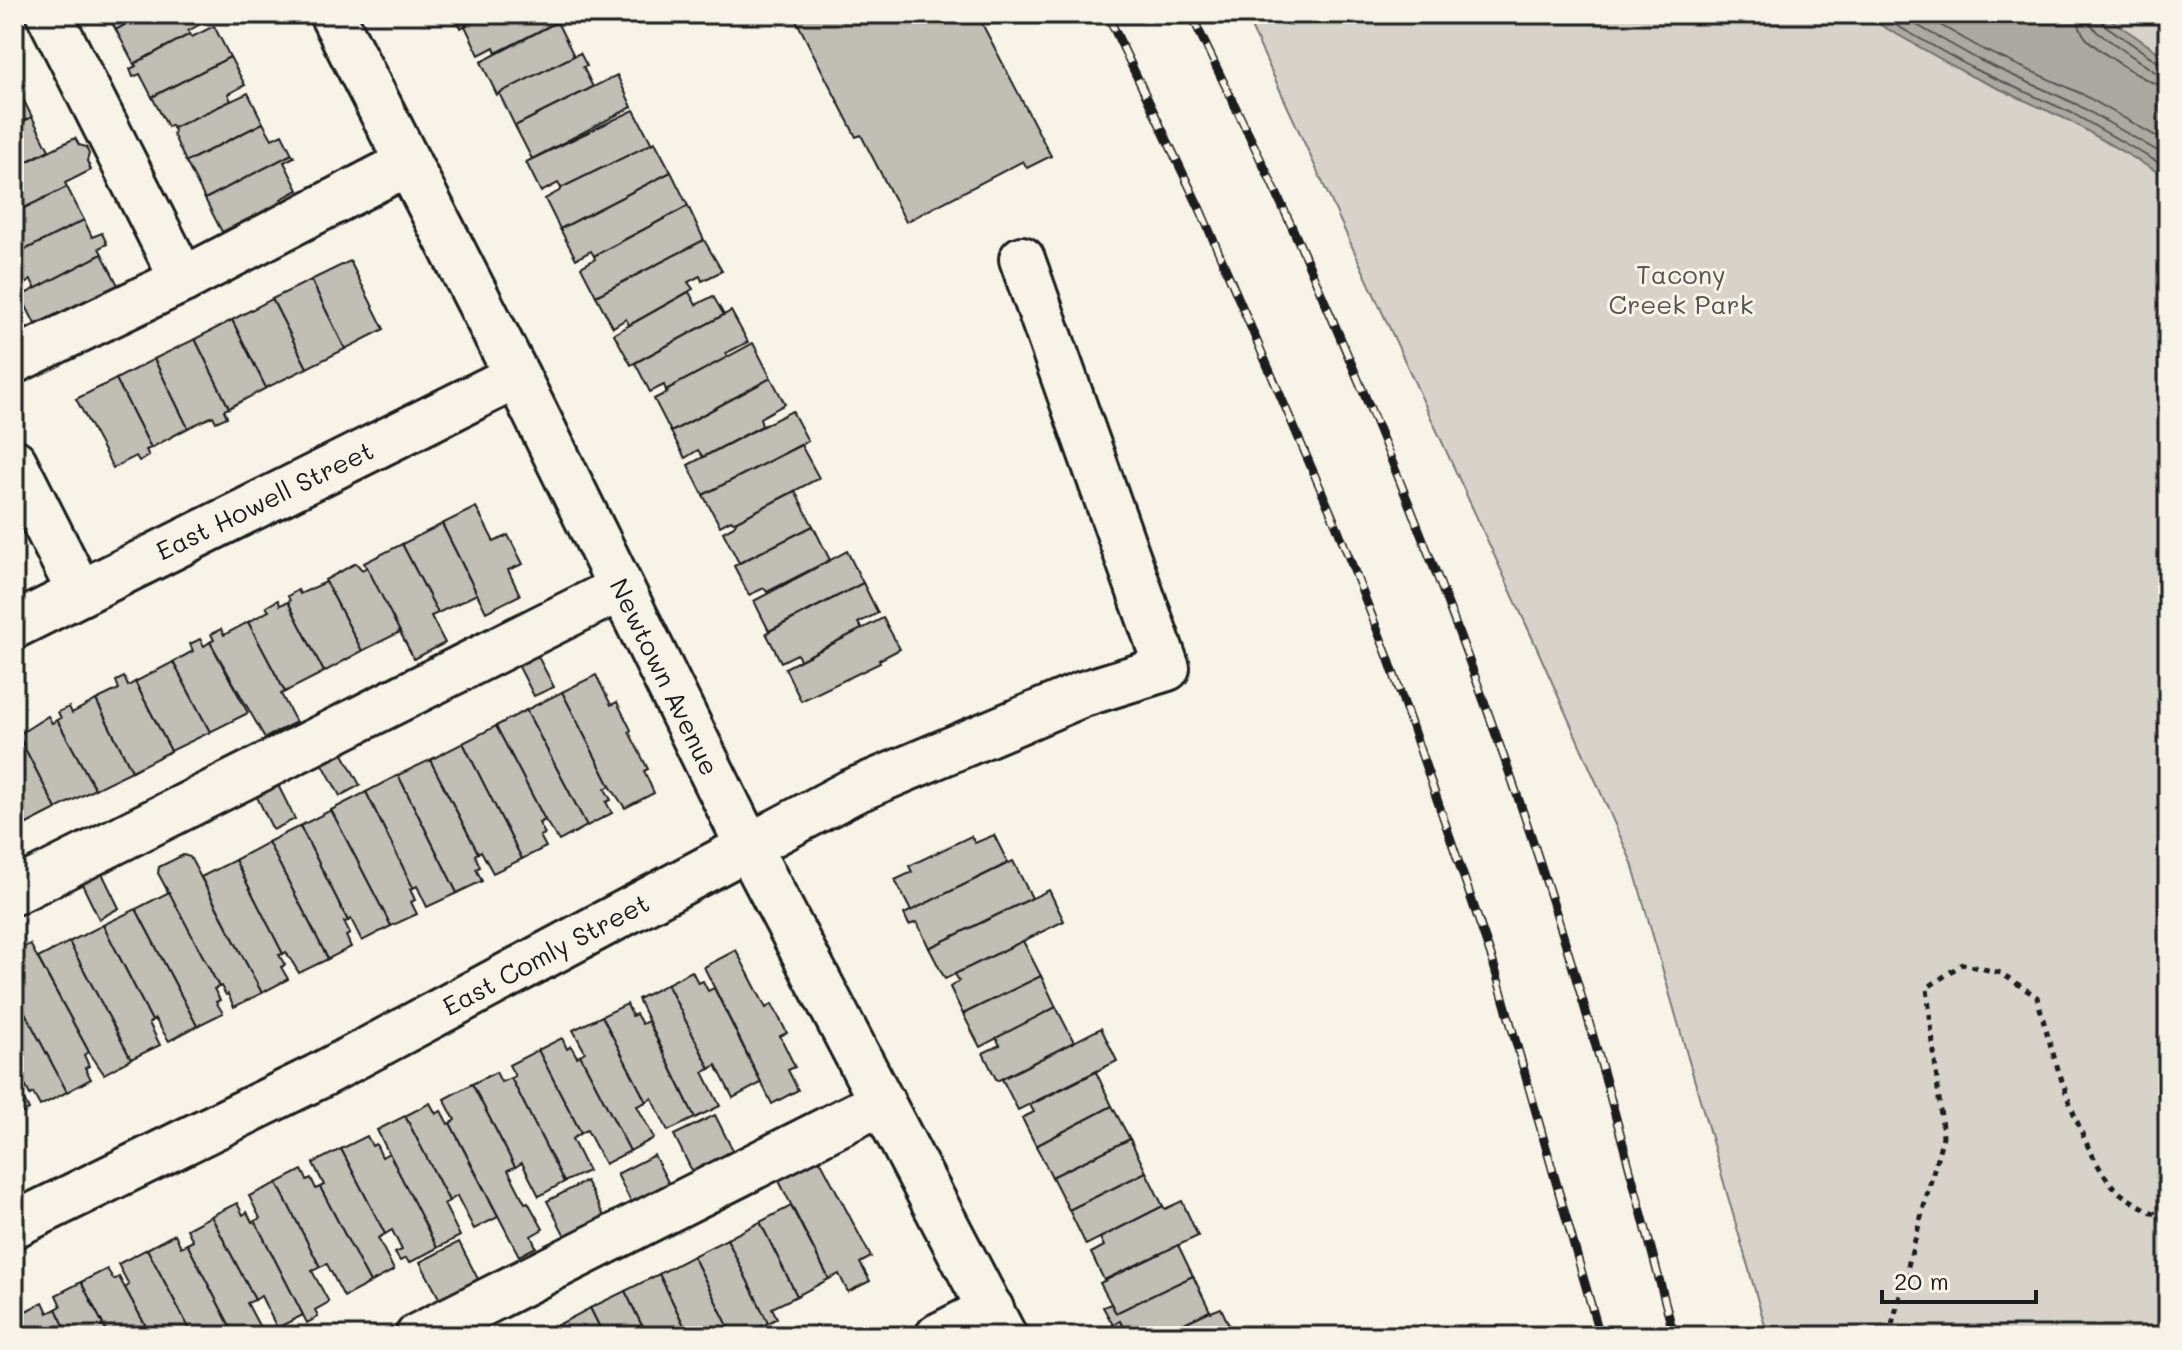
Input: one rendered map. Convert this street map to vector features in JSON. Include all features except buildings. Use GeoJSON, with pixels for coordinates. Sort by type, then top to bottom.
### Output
{"type":"FeatureCollection","features":[{"type":"Feature","properties":{"kind":"street"},"geometry":{"type":"LineString","coordinates":[[49,14],[183,280]]}},
{"type":"Feature","properties":{"kind":"street","name":"Newtown Avenue"},"geometry":{"type":"LineString","coordinates":[[332,14],[517,376],[749,848],[997,1323]]}},
{"type":"Feature","properties":{"kind":"street"},"geometry":{"type":"LineString","coordinates":[[14,361],[183,280],[408,163]]}},
{"type":"Feature","properties":{"kind":"street","name":"East Comly Street"},"geometry":{"type":"LineString","coordinates":[[14,1225],[317,1077],[851,792],[1083,694],[1167,668],[1022,259]]}},
{"type":"Feature","properties":{"kind":"street","name":"East Howell Street"},"geometry":{"type":"LineString","coordinates":[[14,626],[517,376]]}},
{"type":"Feature","properties":{"kind":"street"},"geometry":{"type":"LineString","coordinates":[[14,462],[80,593]]}},
{"type":"Feature","properties":{"kind":"street"},"geometry":{"type":"LineString","coordinates":[[14,892],[621,588]]}},
{"type":"Feature","properties":{"kind":"street"},"geometry":{"type":"LineString","coordinates":[[418,1336],[882,1102]]}},
{"type":"Feature","properties":{"kind":"street"},"geometry":{"type":"LineString","coordinates":[[938,1336],[997,1323]]}},
{"type":"Feature","properties":{"kind":"path"},"geometry":{"type":"LineString","coordinates":[[1889,1336],[1943,1136],[1927,988],[1962,964],[2001,973],[2037,997],[2050,1046],[2093,1159],[2119,1192],[2168,1221]]}},
{"type":"Feature","properties":{"kind":"green space","name":"Tacony Creek Park"},"geometry":{"type":"Polygon","coordinates":[[[1245,14],[2168,14],[2168,1336],[1768,1336],[1632,863],[1536,646],[1245,14]]]}},
{"type":"Feature","properties":{"kind":"water"},"geometry":{"type":"Polygon","coordinates":[[[1861,14],[2103,14],[2168,59],[2168,178],[2068,120],[1971,76],[1861,14]]]}},
{"type":"Feature","properties":{"kind":"railway"},"geometry":{"type":"LineString","coordinates":[[1107,14],[1200,209],[1337,527],[1388,657],[1493,962],[1600,1336]]}},
{"type":"Feature","properties":{"kind":"railway"},"geometry":{"type":"LineString","coordinates":[[1191,14],[1323,297],[1414,516],[1470,663],[1523,812],[1585,1007],[1674,1336]]}}]}
